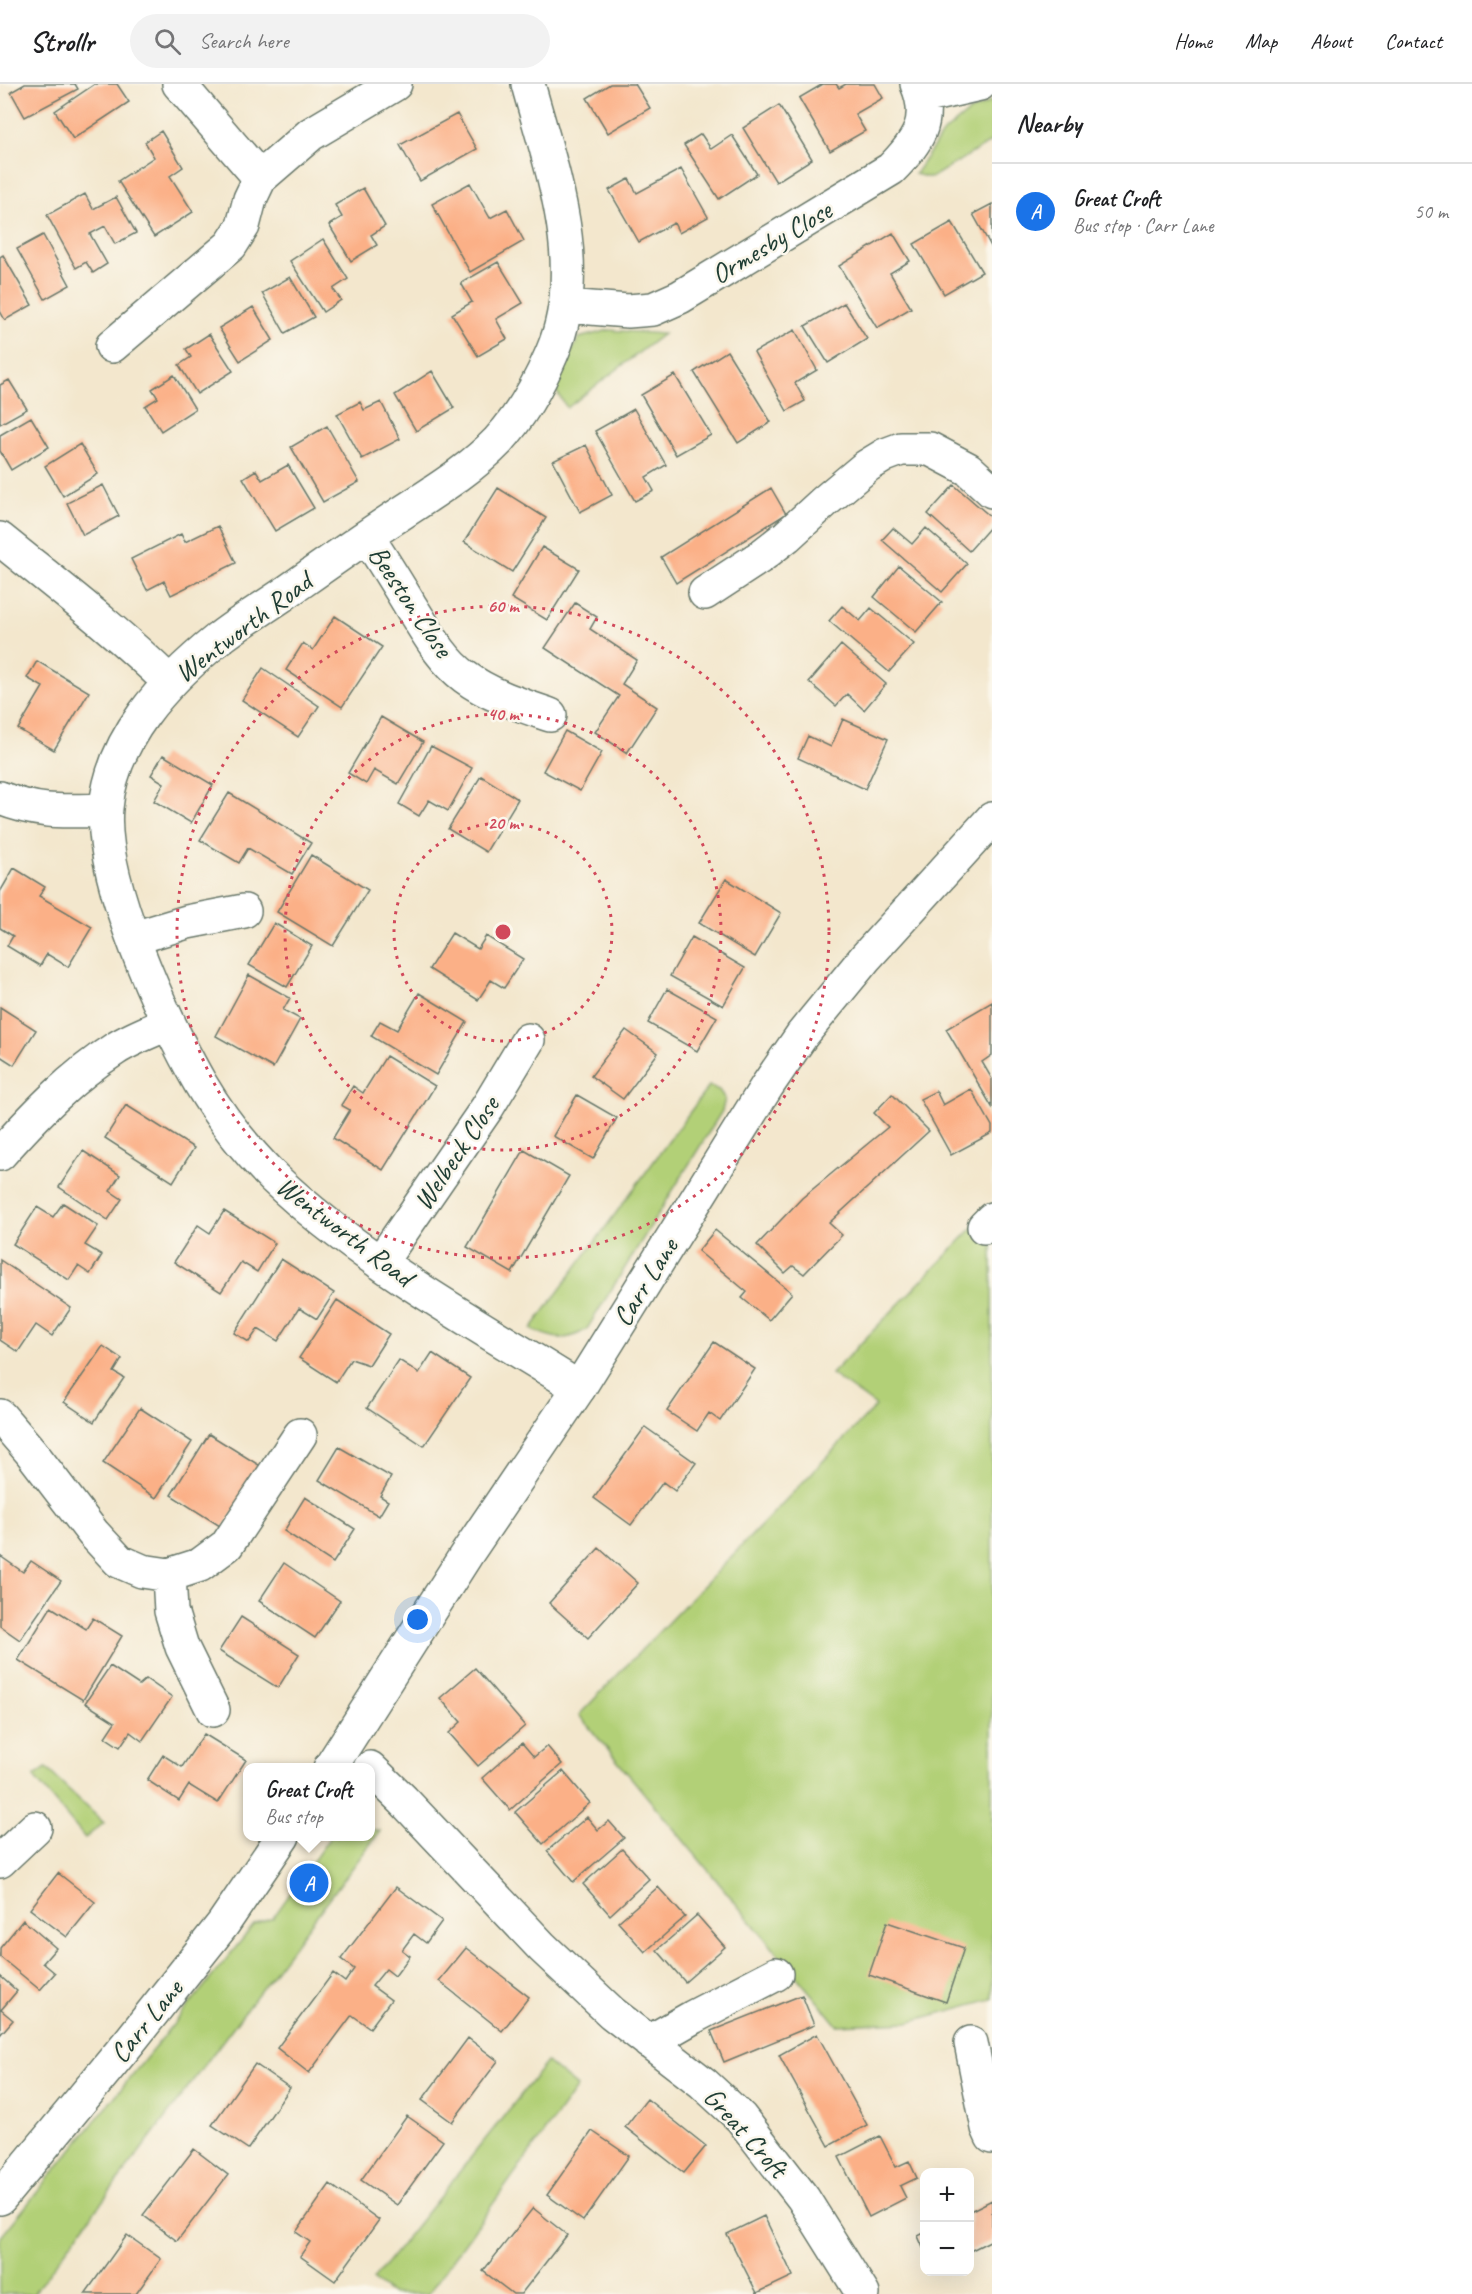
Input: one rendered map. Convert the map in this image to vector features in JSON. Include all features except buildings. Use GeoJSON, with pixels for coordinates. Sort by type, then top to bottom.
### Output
{"type":"FeatureCollection","features":[{"type":"Feature","properties":{"kind":"street"},"geometry":{"type":"LineString","coordinates":[[179,84],[260,178]]}},
{"type":"Feature","properties":{"kind":"street"},"geometry":{"type":"LineString","coordinates":[[112,346],[231,245],[243,226],[250,199],[260,178],[311,134],[395,84]]}},
{"type":"Feature","properties":{"kind":"street","name":"Wentworth Road"},"geometry":{"type":"LineString","coordinates":[[528,84],[563,220],[568,267],[566,306],[554,351],[530,398],[497,441],[456,477],[221,637],[169,682],[136,725],[119,754],[105,810],[111,863],[119,896],[134,938],[169,1023],[200,1084],[234,1134],[272,1176],[320,1219],[380,1263],[579,1388]]}},
{"type":"Feature","properties":{"kind":"street","name":"Ormesby Close"},"geometry":{"type":"LineString","coordinates":[[566,306],[628,311],[653,309],[680,297],[891,169],[912,148],[922,123],[920,91],[980,84]]}},
{"type":"Feature","properties":{"kind":"street"},"geometry":{"type":"LineString","coordinates":[[705,593],[788,536],[867,466],[901,449],[930,449],[968,469],[992,491]]}},
{"type":"Feature","properties":{"kind":"street","name":"Beeston Close"},"geometry":{"type":"LineString","coordinates":[[367,536],[424,627],[451,664],[464,676],[482,687],[550,715]]}},
{"type":"Feature","properties":{"kind":"street"},"geometry":{"type":"LineString","coordinates":[[0,539],[97,616],[169,682]]}},
{"type":"Feature","properties":{"kind":"street"},"geometry":{"type":"LineString","coordinates":[[0,798],[26,808],[47,812],[105,810]]}},
{"type":"Feature","properties":{"kind":"street","name":"Carr Lane"},"geometry":{"type":"LineString","coordinates":[[337,1756],[417,1630],[579,1388],[767,1086],[802,1035],[866,957],[992,819]]}},
{"type":"Feature","properties":{"kind":"street"},"geometry":{"type":"LineString","coordinates":[[134,938],[187,922],[244,911]]}},
{"type":"Feature","properties":{"kind":"street"},"geometry":{"type":"LineString","coordinates":[[0,1154],[41,1109],[78,1075],[117,1048],[169,1023]]}},
{"type":"Feature","properties":{"kind":"street","name":"Welbeck Close"},"geometry":{"type":"LineString","coordinates":[[380,1263],[488,1108],[528,1040]]}},
{"type":"Feature","properties":{"kind":"street"},"geometry":{"type":"LineString","coordinates":[[0,1416],[31,1452],[93,1533],[120,1561],[142,1571],[170,1575],[200,1565],[227,1545],[300,1435]]}},
{"type":"Feature","properties":{"kind":"street"},"geometry":{"type":"LineString","coordinates":[[170,1575],[171,1611],[182,1647],[213,1710]]}},
{"type":"Feature","properties":{"kind":"street","name":"Great Croft"},"geometry":{"type":"LineString","coordinates":[[337,1756],[356,1763]]}},
{"type":"Feature","properties":{"kind":"street","name":"Great Croft"},"geometry":{"type":"LineString","coordinates":[[375,1773],[404,1800],[542,1947],[606,2008],[703,2083],[741,2118],[803,2198],[863,2294]]}},
{"type":"Feature","properties":{"kind":"street"},"geometry":{"type":"LineString","coordinates":[[0,1861],[35,1828]]}},
{"type":"Feature","properties":{"kind":"street","name":"Carr Lane"},"geometry":{"type":"LineString","coordinates":[[0,2198],[223,1924],[280,1841]]}},
{"type":"Feature","properties":{"kind":"street"},"geometry":{"type":"LineString","coordinates":[[650,2042],[776,1974]]}},
{"type":"Feature","properties":{"kind":"street"},"geometry":{"type":"LineString","coordinates":[[972,2043],[988,2128],[992,2137]]}},
{"type":"Feature","properties":{"kind":"green space"},"geometry":{"type":"Polygon","coordinates":[[[992,101],[992,141],[931,178],[915,174],[942,134],[969,112],[992,101]]]}},
{"type":"Feature","properties":{"kind":"green space"},"geometry":{"type":"Polygon","coordinates":[[[609,330],[663,334],[567,408],[553,386],[579,338],[609,330]]]}},
{"type":"Feature","properties":{"kind":"green space"},"geometry":{"type":"Polygon","coordinates":[[[709,1086],[719,1090],[725,1099],[722,1111],[587,1329],[566,1338],[559,1338],[531,1329],[709,1086]]]}},
{"type":"Feature","properties":{"kind":"green space"},"geometry":{"type":"Polygon","coordinates":[[[992,1208],[992,1999],[908,2022],[837,2025],[579,1715],[876,1406],[831,1374],[992,1208]]]}},
{"type":"Feature","properties":{"kind":"green space"},"geometry":{"type":"Polygon","coordinates":[[[46,1768],[104,1823],[85,1838],[34,1777],[46,1768]]]}},
{"type":"Feature","properties":{"kind":"green space"},"geometry":{"type":"Polygon","coordinates":[[[327,1841],[373,1841],[33,2294],[0,2294],[0,2238],[254,1925],[273,1918],[327,1841]]]}},
{"type":"Feature","properties":{"kind":"green space"},"geometry":{"type":"Polygon","coordinates":[[[547,2062],[577,2087],[428,2294],[391,2294],[373,2280],[547,2062]]]}},
{"type":"Feature","properties":{"kind":"place","name":"Great Croft"},"geometry":{"type":"Point","coordinates":[309,1883]}}]}
